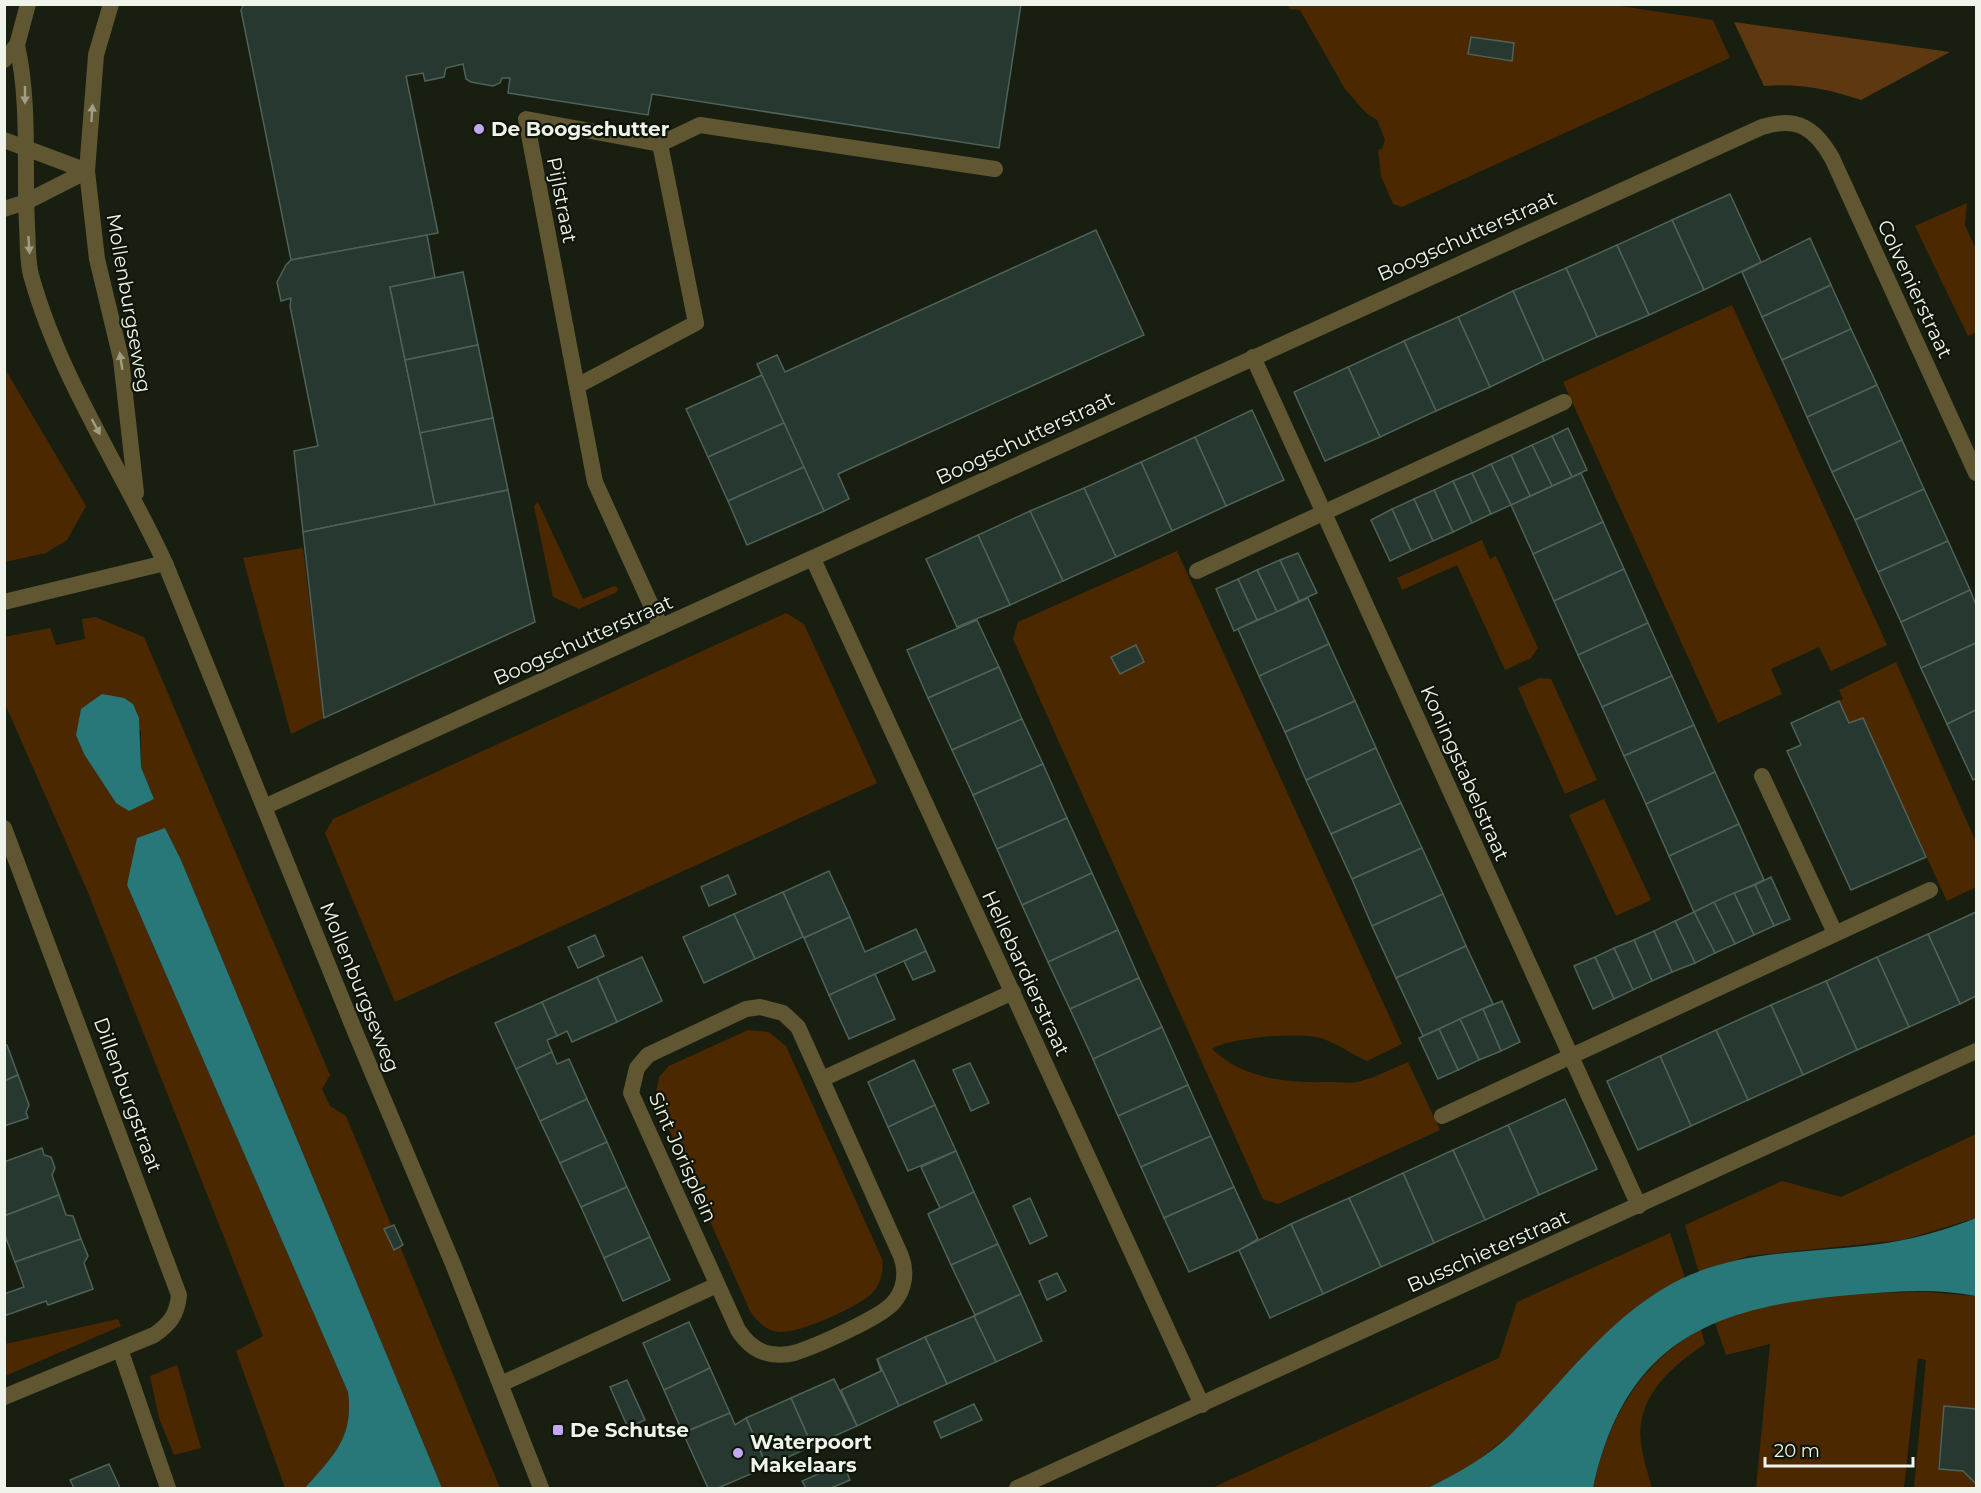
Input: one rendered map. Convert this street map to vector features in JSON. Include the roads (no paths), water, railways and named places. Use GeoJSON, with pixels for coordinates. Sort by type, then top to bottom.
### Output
{"type":"FeatureCollection","features":[{"type":"Feature","properties":{"kind":"street","name":"Mollenburgseweg"},"geometry":{"type":"LineString","coordinates":[[4,60],[17,45],[28,4]]}},
{"type":"Feature","properties":{"kind":"street","name":"Mollenburgseweg"},"geometry":{"type":"LineString","coordinates":[[111,4],[96,55],[87,171],[97,259],[121,359],[137,503]]}},
{"type":"Feature","properties":{"kind":"street","name":"Mollenburgseweg"},"geometry":{"type":"LineString","coordinates":[[17,45],[25,82],[24,145],[30,274],[75,388],[137,503],[165,563],[501,1384],[541,1488]]}},
{"type":"Feature","properties":{"kind":"street","name":"Pijlstraat"},"geometry":{"type":"LineString","coordinates":[[660,144],[526,119],[595,482],[661,627]]}},
{"type":"Feature","properties":{"kind":"street","name":"Boogschutterstraat"},"geometry":{"type":"LineString","coordinates":[[264,807],[1762,127],[1780,122],[1806,128]]}},
{"type":"Feature","properties":{"kind":"street"},"geometry":{"type":"LineString","coordinates":[[577,386],[696,323],[660,144],[700,125],[995,170]]}},
{"type":"Feature","properties":{"kind":"street","name":"Colvenierstraat"},"geometry":{"type":"LineString","coordinates":[[1806,128],[1822,141],[1832,158],[1977,473]]}},
{"type":"Feature","properties":{"kind":"street"},"geometry":{"type":"LineString","coordinates":[[4,140],[24,145],[87,171]]}},
{"type":"Feature","properties":{"kind":"street"},"geometry":{"type":"LineString","coordinates":[[4,209],[26,202],[87,171]]}},
{"type":"Feature","properties":{"kind":"street","name":"Koningstabelstraat"},"geometry":{"type":"LineString","coordinates":[[1253,357],[1639,1206]]}},
{"type":"Feature","properties":{"kind":"street"},"geometry":{"type":"LineString","coordinates":[[1197,571],[1564,402]]}},
{"type":"Feature","properties":{"kind":"street","name":"Hellebardierstraat"},"geometry":{"type":"LineString","coordinates":[[813,559],[1202,1404]]}},
{"type":"Feature","properties":{"kind":"street"},"geometry":{"type":"LineString","coordinates":[[4,602],[165,563]]}},
{"type":"Feature","properties":{"kind":"street"},"geometry":{"type":"LineString","coordinates":[[1762,776],[1835,933]]}},
{"type":"Feature","properties":{"kind":"street","name":"Dillenburgstraat"},"geometry":{"type":"LineString","coordinates":[[4,828],[179,1296],[178,1310],[168,1325],[139,1343],[4,1397]]}},
{"type":"Feature","properties":{"kind":"street"},"geometry":{"type":"LineString","coordinates":[[1442,1116],[1930,890]]}},
{"type":"Feature","properties":{"kind":"street"},"geometry":{"type":"LineString","coordinates":[[822,1079],[1012,992]]}},
{"type":"Feature","properties":{"kind":"street","name":"Sint Jorisplein"},"geometry":{"type":"LineString","coordinates":[[760,1007],[777,1010],[794,1023],[822,1079],[904,1264],[904,1283],[898,1297],[878,1315],[792,1354],[772,1355],[755,1348],[743,1338],[634,1104],[632,1083],[637,1068],[648,1055],[656,1050],[746,1010],[760,1007]]}},
{"type":"Feature","properties":{"kind":"street","name":"Busschieterstraat"},"geometry":{"type":"LineString","coordinates":[[1017,1488],[1977,1051]]}},
{"type":"Feature","properties":{"kind":"street"},"geometry":{"type":"LineString","coordinates":[[501,1384],[717,1285]]}},
{"type":"Feature","properties":{"kind":"street"},"geometry":{"type":"LineString","coordinates":[[120,1349],[168,1488]]}},
{"type":"Feature","properties":{"kind":"water"},"geometry":{"type":"Polygon","coordinates":[[[102,694],[124,698],[133,704],[139,718],[141,767],[154,799],[129,811],[116,803],[84,754],[76,735],[81,709],[102,694]]]}},
{"type":"Feature","properties":{"kind":"water"},"geometry":{"type":"Polygon","coordinates":[[[165,828],[181,860],[442,1488],[305,1488],[332,1456],[344,1434],[348,1422],[348,1392],[127,885],[137,838],[165,828]]]}},
{"type":"Feature","properties":{"kind":"water"},"geometry":{"type":"Polygon","coordinates":[[[1976,1218],[1976,1296],[1908,1291],[1791,1302],[1748,1312],[1710,1325],[1677,1344],[1649,1369],[1626,1400],[1607,1440],[1593,1488],[1428,1488],[1472,1464],[1502,1442],[1610,1329],[1656,1293],[1681,1279],[1727,1263],[1751,1258],[1898,1241],[1976,1218]]]}},
{"type":"Feature","properties":{"kind":"place","name":"De Boogschutter"},"geometry":{"type":"Point","coordinates":[479,129]}},
{"type":"Feature","properties":{"kind":"place","name":"De Schutse"},"geometry":{"type":"Point","coordinates":[558,1430]}},
{"type":"Feature","properties":{"kind":"place","name":"Waterpoort Makelaars"},"geometry":{"type":"Point","coordinates":[738,1453]}}]}
